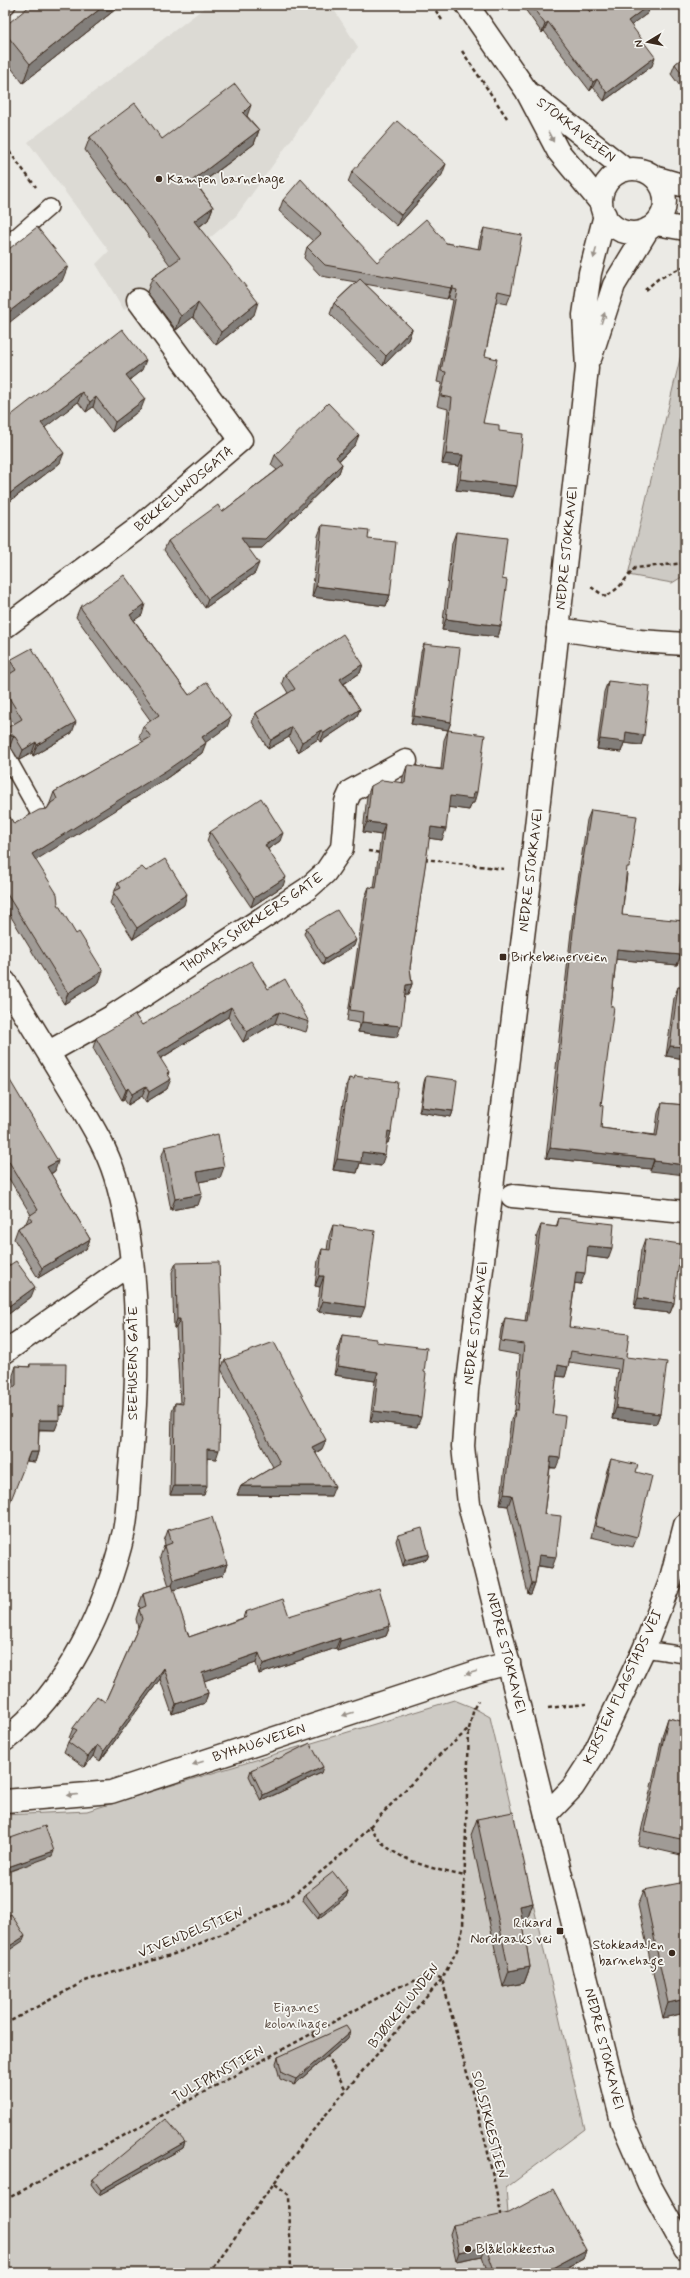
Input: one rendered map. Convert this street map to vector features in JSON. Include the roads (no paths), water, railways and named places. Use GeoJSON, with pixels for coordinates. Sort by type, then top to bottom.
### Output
{"type":"FeatureCollection","features":[{"type":"Feature","properties":{"kind":"street","name":"STOKKAVEIEN"},"geometry":{"type":"LineString","coordinates":[[467,5],[526,90],[558,151],[603,209]]}},
{"type":"Feature","properties":{"kind":"street","name":"STOKKAVEIEN"},"geometry":{"type":"LineString","coordinates":[[526,90],[626,170]]}},
{"type":"Feature","properties":{"kind":"street"},"geometry":{"type":"LineString","coordinates":[[626,170],[645,171],[654,177],[661,185],[665,195],[665,206],[652,226],[638,233],[626,232],[612,224],[603,209],[603,192],[608,182],[616,174],[626,170]]}},
{"type":"Feature","properties":{"kind":"street"},"geometry":{"type":"LineString","coordinates":[[654,177],[685,186]]}},
{"type":"Feature","properties":{"kind":"street","name":"NEDRE STOKKAVEI"},"geometry":{"type":"LineString","coordinates":[[603,209],[590,273],[585,308],[587,368],[532,872],[467,1390],[463,1446],[469,1504],[622,2122],[649,2184],[685,2249]]}},
{"type":"Feature","properties":{"kind":"street"},"geometry":{"type":"LineString","coordinates":[[652,226],[685,229]]}},
{"type":"Feature","properties":{"kind":"street","name":"NEDRE STOKKAVEI"},"geometry":{"type":"LineString","coordinates":[[587,368],[614,285],[652,226]]}},
{"type":"Feature","properties":{"kind":"street","name":"BEKKELUNDSGATA"},"geometry":{"type":"LineString","coordinates":[[5,626],[138,528],[241,440],[138,300]]}},
{"type":"Feature","properties":{"kind":"street"},"geometry":{"type":"LineString","coordinates":[[558,629],[640,641],[685,644]]}},
{"type":"Feature","properties":{"kind":"street","name":"THOMAS SNEKKERS GATE"},"geometry":{"type":"LineString","coordinates":[[49,1052],[111,1017],[307,889],[325,873],[342,848],[347,796],[351,790],[406,761]]}},
{"type":"Feature","properties":{"kind":"street","name":"SEEHUSENS GATE"},"geometry":{"type":"LineString","coordinates":[[5,982],[49,1052],[104,1145],[115,1177],[123,1211],[131,1263],[135,1394],[124,1530],[103,1599],[77,1652],[53,1692],[20,1728],[5,1740]]}},
{"type":"Feature","properties":{"kind":"street"},"geometry":{"type":"LineString","coordinates":[[512,1196],[685,1212]]}},
{"type":"Feature","properties":{"kind":"street"},"geometry":{"type":"LineString","coordinates":[[5,1352],[131,1263]]}},
{"type":"Feature","properties":{"kind":"street","name":"KIRSTEN FLAGSTADS VEI"},"geometry":{"type":"LineString","coordinates":[[546,1815],[573,1787],[592,1756],[644,1649],[670,1582],[685,1525]]}},
{"type":"Feature","properties":{"kind":"street","name":"BYHAUGVEIEN"},"geometry":{"type":"LineString","coordinates":[[5,1801],[111,1792],[474,1672],[509,1663]]}},
{"type":"Feature","properties":{"kind":"lane"},"geometry":{"type":"LineString","coordinates":[[5,8],[8,5]]}},
{"type":"Feature","properties":{"kind":"lane"},"geometry":{"type":"LineString","coordinates":[[5,246],[50,207]]}},
{"type":"Feature","properties":{"kind":"lane"},"geometry":{"type":"LineString","coordinates":[[5,754],[38,812]]}},
{"type":"Feature","properties":{"kind":"lane"},"geometry":{"type":"LineString","coordinates":[[644,1649],[685,1656]]}},
{"type":"Feature","properties":{"kind":"place","name":"Kampen barnehage"},"geometry":{"type":"Point","coordinates":[159,179]}},
{"type":"Feature","properties":{"kind":"place","name":"Birkebeinerveien"},"geometry":{"type":"Point","coordinates":[503,957]}},
{"type":"Feature","properties":{"kind":"place","name":"Rikard Nordraaks vei"},"geometry":{"type":"Point","coordinates":[560,1931]}},
{"type":"Feature","properties":{"kind":"place","name":"Stokkadalen barnehage"},"geometry":{"type":"Point","coordinates":[672,1953]}},
{"type":"Feature","properties":{"kind":"place","name":"Blåklokkestua"},"geometry":{"type":"Point","coordinates":[468,2249]}},
{"type":"Feature","properties":{"kind":"park label","name":"Eiganes kolonihage"},"geometry":{"type":"Point","coordinates":[296,2016]}}]}
